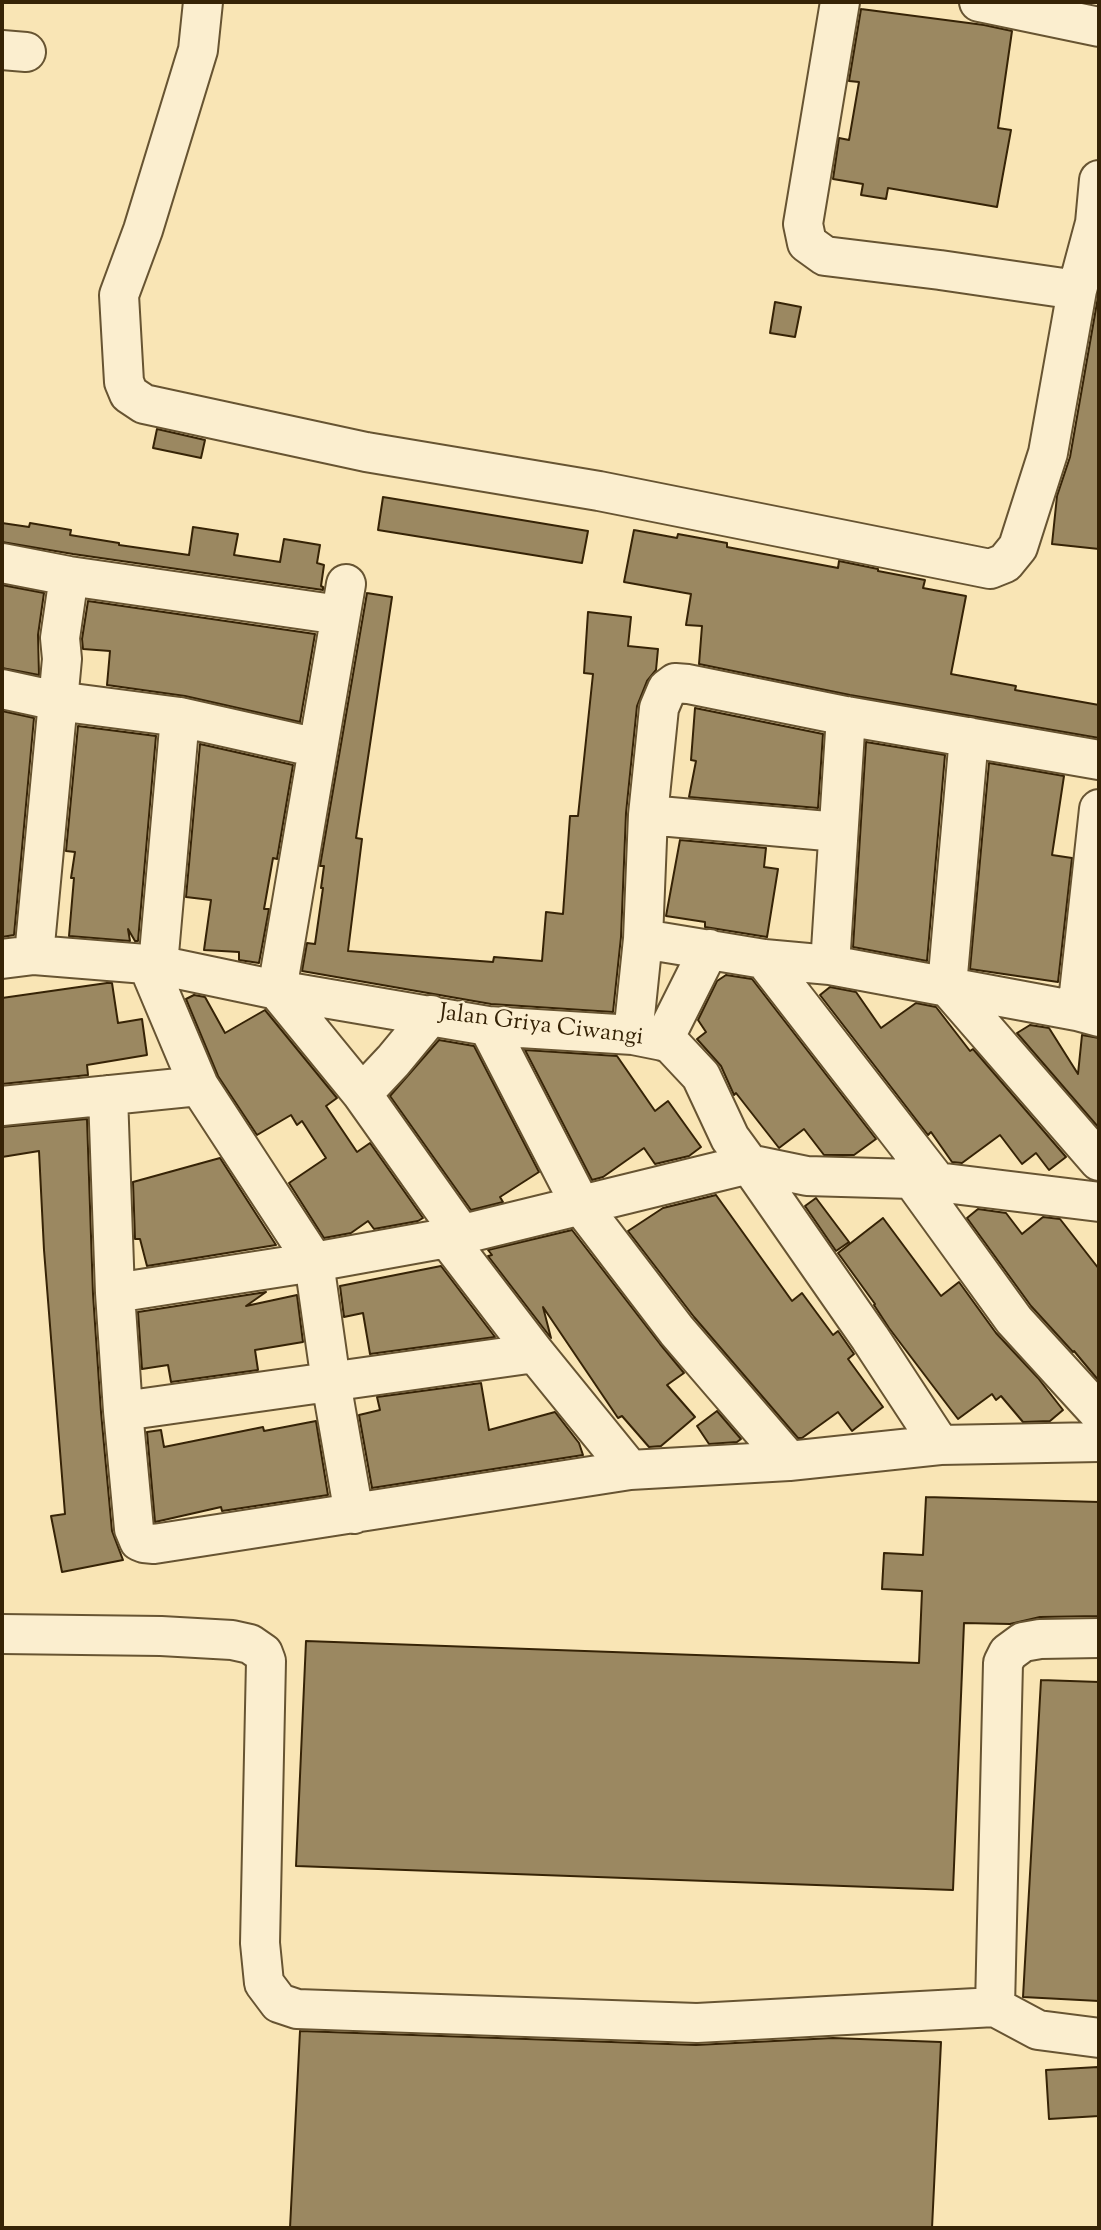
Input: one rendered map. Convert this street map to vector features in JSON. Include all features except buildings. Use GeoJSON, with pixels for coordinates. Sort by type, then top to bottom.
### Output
{"type":"FeatureCollection","features":[{"type":"Feature","properties":{"kind":"street"},"geometry":{"type":"LineString","coordinates":[[203,2],[198,50],[143,230],[119,295],[124,382],[129,394],[144,404],[366,452],[599,491],[990,569],[1005,563],[1018,547],[1048,453],[1077,290],[1095,223],[1099,180]]}},
{"type":"Feature","properties":{"kind":"street"},"geometry":{"type":"LineString","coordinates":[[840,2],[803,224],[807,243],[825,256],[1077,290]]}},
{"type":"Feature","properties":{"kind":"street"},"geometry":{"type":"LineString","coordinates":[[979,2],[1099,27]]}},
{"type":"Feature","properties":{"kind":"street"},"geometry":{"type":"LineString","coordinates":[[2,563],[69,576],[343,600],[277,990],[362,1094],[454,1236],[535,1353],[629,1470]]}},
{"type":"Feature","properties":{"kind":"street"},"geometry":{"type":"LineString","coordinates":[[18,957],[57,701],[62,659],[60,638],[69,576]]}},
{"type":"Feature","properties":{"kind":"street"},"geometry":{"type":"LineString","coordinates":[[648,1038],[643,939],[648,814],[659,708],[667,689],[675,683],[1099,760]]}},
{"type":"Feature","properties":{"kind":"street"},"geometry":{"type":"LineString","coordinates":[[2,690],[57,701],[180,717],[318,748]]}},
{"type":"Feature","properties":{"kind":"street"},"geometry":{"type":"LineString","coordinates":[[830,965],[846,716]]}},
{"type":"Feature","properties":{"kind":"street"},"geometry":{"type":"LineString","coordinates":[[180,717],[153,965],[199,1086],[314,1262],[354,1514]]}},
{"type":"Feature","properties":{"kind":"street"},"geometry":{"type":"LineString","coordinates":[[969,737],[947,986],[1099,1161]]}},
{"type":"Feature","properties":{"kind":"street"},"geometry":{"type":"LineString","coordinates":[[643,939],[764,960],[830,965],[1088,1014],[1099,809]]}},
{"type":"Feature","properties":{"kind":"street"},"geometry":{"type":"LineString","coordinates":[[648,814],[838,832]]}},
{"type":"Feature","properties":{"kind":"street"},"geometry":{"type":"LineString","coordinates":[[648,1038],[709,949]]}},
{"type":"Feature","properties":{"kind":"street","name":"Jalan Griya Ciwangi"},"geometry":{"type":"LineString","coordinates":[[18,957],[153,965],[277,990],[488,1026],[648,1038],[671,1044],[701,1076],[730,1138],[870,1338],[940,1445]]}},
{"type":"Feature","properties":{"kind":"street"},"geometry":{"type":"LineString","coordinates":[[764,960],[925,1180],[1014,1320],[1099,1413]]}},
{"type":"Feature","properties":{"kind":"street"},"geometry":{"type":"LineString","coordinates":[[362,1094],[431,1015]]}},
{"type":"Feature","properties":{"kind":"street"},"geometry":{"type":"LineString","coordinates":[[488,1026],[580,1205],[677,1331],[789,1461]]}},
{"type":"Feature","properties":{"kind":"street"},"geometry":{"type":"LineString","coordinates":[[2,1107],[199,1086]]}},
{"type":"Feature","properties":{"kind":"street"},"geometry":{"type":"LineString","coordinates":[[108,1095],[123,1411],[134,1529],[139,1541],[144,1543],[154,1544],[354,1514],[629,1470],[789,1461],[940,1445],[1099,1441]]}},
{"type":"Feature","properties":{"kind":"street"},"geometry":{"type":"LineString","coordinates":[[116,1293],[314,1262],[454,1236],[749,1164],[807,1176],[925,1180],[1099,1202]]}},
{"type":"Feature","properties":{"kind":"street"},"geometry":{"type":"LineString","coordinates":[[123,1411],[535,1353]]}},
{"type":"Feature","properties":{"kind":"street"},"geometry":{"type":"LineString","coordinates":[[2,1634],[162,1636],[232,1640],[250,1644],[263,1653],[266,1661],[260,1944],[264,1983],[279,2003],[297,2009],[696,2023],[995,2007],[1038,2030],[1099,2038]]}},
{"type":"Feature","properties":{"kind":"street"},"geometry":{"type":"LineString","coordinates":[[995,2007],[1003,1663],[1008,1653],[1023,1642],[1040,1639],[1099,1638]]}}]}
